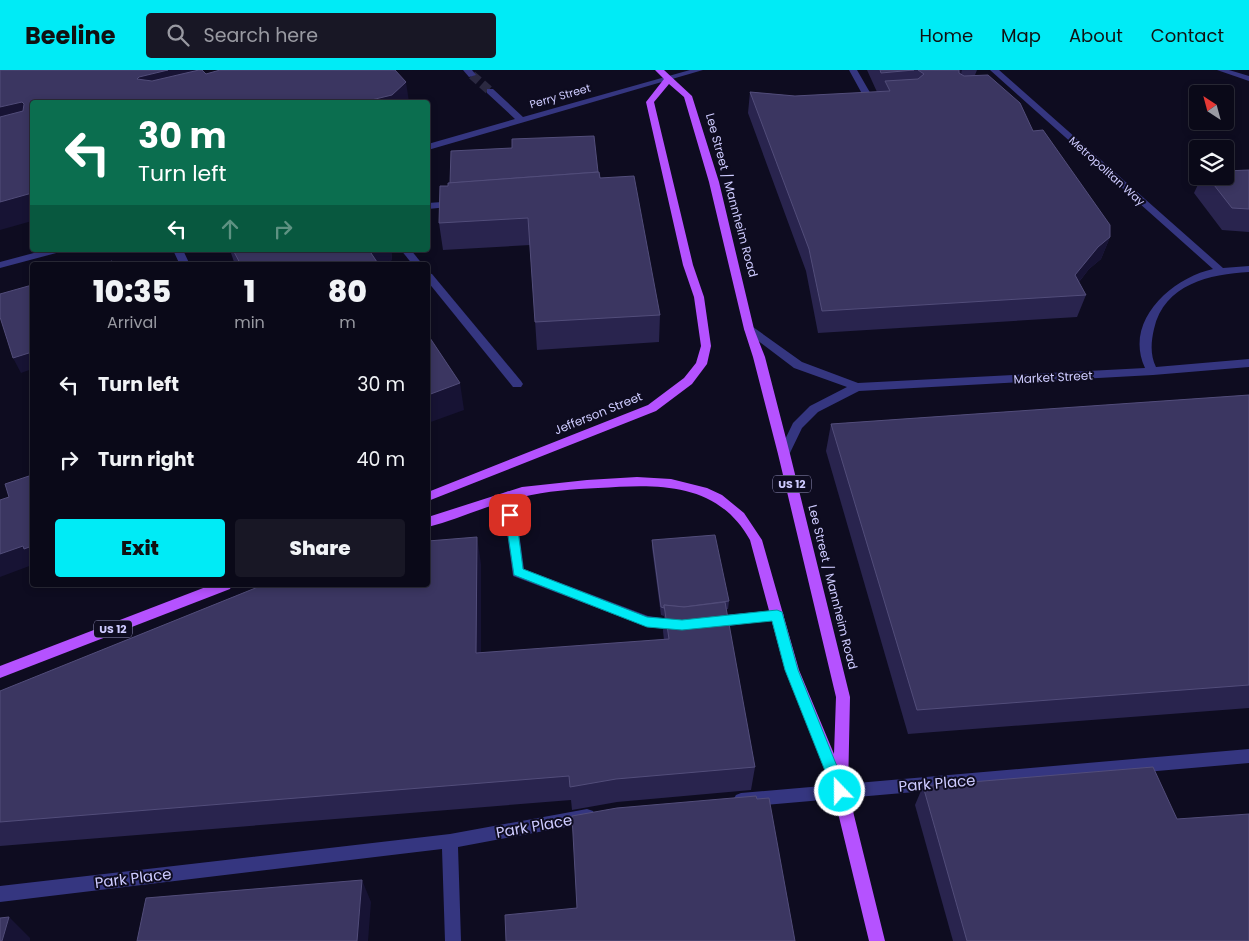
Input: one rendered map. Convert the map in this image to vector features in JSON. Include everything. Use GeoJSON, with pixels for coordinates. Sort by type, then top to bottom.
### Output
{"type":"FeatureCollection","features":[{"type":"Feature","properties":{"kind":"main road","name":"Lee Street / Mannheim Road"},"geometry":{"type":"LineString","coordinates":[[659,70],[688,96],[714,182],[750,329],[784,454],[843,696],[840,791],[877,941]]}},
{"type":"Feature","properties":{"kind":"main road","name":"Jefferson Street"},"geometry":{"type":"LineString","coordinates":[[430,496],[652,408],[688,381],[701,364],[706,346],[699,298],[688,265],[650,102],[669,79]]}},
{"type":"Feature","properties":{"kind":"main road"},"geometry":{"type":"LineString","coordinates":[[430,521],[523,491],[564,486],[647,480],[700,490],[713,496],[734,510],[747,524],[756,540],[792,670],[840,791]]}},
{"type":"Feature","properties":{"kind":"main road","name":"US 12"},"geometry":{"type":"LineString","coordinates":[[0,672],[220,587]]}},
{"type":"Feature","properties":{"kind":"street","name":"Perry Street"},"geometry":{"type":"LineString","coordinates":[[430,145],[699,70]]}},
{"type":"Feature","properties":{"kind":"street"},"geometry":{"type":"LineString","coordinates":[[853,70],[869,99],[887,97]]}},
{"type":"Feature","properties":{"kind":"street","name":"Metropolitan Way"},"geometry":{"type":"LineString","coordinates":[[994,70],[1009,88],[1221,272]]}},
{"type":"Feature","properties":{"kind":"street"},"geometry":{"type":"LineString","coordinates":[[1220,70],[1249,80]]}},
{"type":"Feature","properties":{"kind":"street"},"geometry":{"type":"LineString","coordinates":[[490,91],[521,120]]}},
{"type":"Feature","properties":{"kind":"street"},"geometry":{"type":"LineString","coordinates":[[430,206],[466,203]]}},
{"type":"Feature","properties":{"kind":"street"},"geometry":{"type":"LineString","coordinates":[[0,265],[49,252]]}},
{"type":"Feature","properties":{"kind":"street"},"geometry":{"type":"LineString","coordinates":[[408,252],[416,262]]}},
{"type":"Feature","properties":{"kind":"street"},"geometry":{"type":"LineString","coordinates":[[1152,371],[1148,365],[1146,343],[1149,322],[1160,304],[1177,287],[1204,274],[1249,268]]}},
{"type":"Feature","properties":{"kind":"street"},"geometry":{"type":"LineString","coordinates":[[430,278],[517,384]]}},
{"type":"Feature","properties":{"kind":"street","name":"Market Street"},"geometry":{"type":"LineString","coordinates":[[750,329],[798,365],[857,388]]}},
{"type":"Feature","properties":{"kind":"street","name":"Market Street"},"geometry":{"type":"LineString","coordinates":[[784,454],[797,426],[814,409],[857,388],[1152,371],[1249,363]]}},
{"type":"Feature","properties":{"kind":"street"},"geometry":{"type":"LineString","coordinates":[[508,496],[518,572],[647,622],[682,625],[777,616]]}},
{"type":"Feature","properties":{"kind":"street","name":"Park Place"},"geometry":{"type":"LineString","coordinates":[[724,801],[1249,756]]}},
{"type":"Feature","properties":{"kind":"street","name":"Park Place"},"geometry":{"type":"LineString","coordinates":[[0,894],[450,841],[598,814]]}},
{"type":"Feature","properties":{"kind":"street"},"geometry":{"type":"LineString","coordinates":[[450,841],[452,941]]}},
{"type":"Feature","properties":{"kind":"building"},"geometry":{"type":"Polygon","coordinates":[[[0,70],[168,70],[137,79],[152,81],[199,70],[206,74],[220,70],[395,70],[406,82],[392,95],[371,100],[30,100],[30,194],[0,202],[0,117],[23,111],[24,104],[22,102],[0,107],[0,70]]]}},
{"type":"Feature","properties":{"kind":"building"},"geometry":{"type":"Polygon","coordinates":[[[880,70],[914,70],[881,73],[880,70]]]}},
{"type":"Feature","properties":{"kind":"building"},"geometry":{"type":"Polygon","coordinates":[[[918,70],[959,70],[959,73],[964,76],[988,75],[1020,103],[1033,131],[1043,130],[1110,225],[1110,237],[1098,247],[1075,275],[1086,295],[822,311],[809,249],[750,92],[795,96],[890,91],[885,81],[918,79],[924,74],[918,70]]]}},
{"type":"Feature","properties":{"kind":"building"},"geometry":{"type":"Polygon","coordinates":[[[594,136],[598,172],[450,183],[451,151],[512,148],[512,139],[594,136]]]}},
{"type":"Feature","properties":{"kind":"building"},"geometry":{"type":"Polygon","coordinates":[[[1249,170],[1249,209],[1232,208],[1214,185],[1234,185],[1234,171],[1249,170]]]}},
{"type":"Feature","properties":{"kind":"building"},"geometry":{"type":"Polygon","coordinates":[[[599,172],[600,178],[634,176],[660,315],[535,322],[528,218],[439,223],[440,186],[448,186],[448,183],[599,172]]]}},
{"type":"Feature","properties":{"kind":"building"},"geometry":{"type":"Polygon","coordinates":[[[234,252],[370,252],[377,262],[239,262],[234,252]]]}},
{"type":"Feature","properties":{"kind":"building"},"geometry":{"type":"Polygon","coordinates":[[[30,286],[30,353],[13,358],[0,317],[0,294],[30,286]]]}},
{"type":"Feature","properties":{"kind":"building"},"geometry":{"type":"Polygon","coordinates":[[[430,338],[460,383],[430,394],[430,338]]]}},
{"type":"Feature","properties":{"kind":"building"},"geometry":{"type":"Polygon","coordinates":[[[1249,395],[1249,685],[917,710],[831,424],[1249,395]]]}},
{"type":"Feature","properties":{"kind":"building"},"geometry":{"type":"Polygon","coordinates":[[[30,476],[30,547],[24,549],[23,546],[0,554],[0,500],[9,497],[5,484],[30,476]]]}},
{"type":"Feature","properties":{"kind":"building"},"geometry":{"type":"Polygon","coordinates":[[[715,535],[729,601],[684,607],[664,605],[664,608],[661,607],[652,540],[715,535]]]}},
{"type":"Feature","properties":{"kind":"building"},"geometry":{"type":"Polygon","coordinates":[[[477,537],[476,653],[669,639],[664,605],[684,607],[725,602],[755,767],[616,779],[570,787],[569,776],[0,822],[0,691],[258,587],[430,587],[430,541],[477,537]]]}},
{"type":"Feature","properties":{"kind":"building"},"geometry":{"type":"Polygon","coordinates":[[[1153,767],[1177,819],[1249,814],[1249,941],[967,941],[923,786],[1153,767]]]}},
{"type":"Feature","properties":{"kind":"building"},"geometry":{"type":"Polygon","coordinates":[[[756,796],[757,799],[769,798],[795,941],[506,941],[505,915],[577,908],[572,816],[617,808],[756,796]]]}},
{"type":"Feature","properties":{"kind":"building"},"geometry":{"type":"Polygon","coordinates":[[[362,880],[357,941],[137,941],[146,898],[362,880]]]}},
{"type":"Feature","properties":{"kind":"building"},"geometry":{"type":"Polygon","coordinates":[[[9,917],[2,941],[0,941],[0,918],[9,917]]]}},
{"type":"Feature","properties":{"kind":"tunnel"},"geometry":{"type":"LineString","coordinates":[[472,75],[490,91]]}},
{"type":"Feature","properties":{"kind":"route"},"geometry":{"type":"LineString","coordinates":[[510,515],[518,572],[647,622],[682,625],[777,616],[792,670],[840,791]]}}]}
